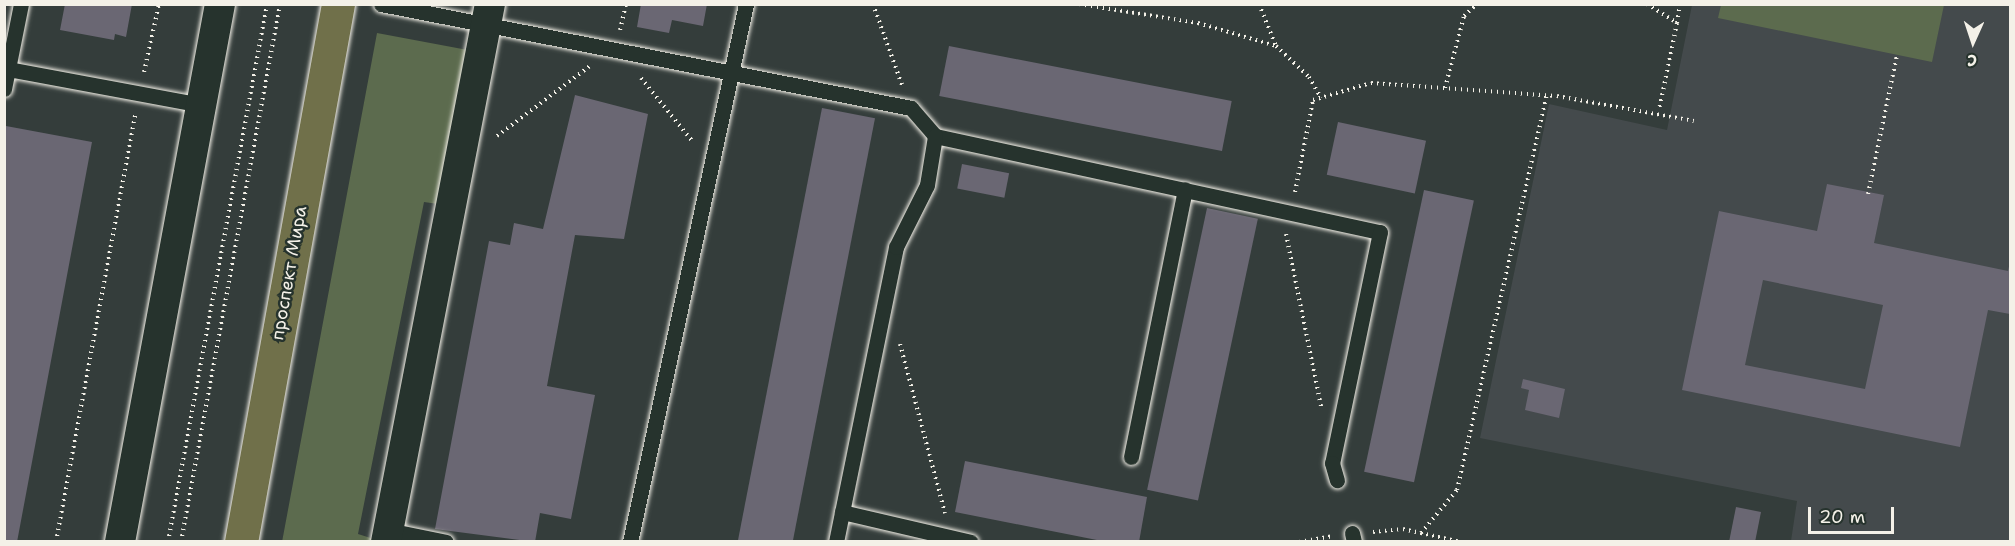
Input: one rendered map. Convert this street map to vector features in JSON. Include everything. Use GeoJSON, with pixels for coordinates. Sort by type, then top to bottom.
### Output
{"type":"FeatureCollection","features":[{"type":"Feature","properties":{"kind":"main road","name":"проспект Мира"},"geometry":{"type":"LineString","coordinates":[[241,542],[338,4]]}},
{"type":"Feature","properties":{"kind":"street"},"geometry":{"type":"LineString","coordinates":[[120,542],[220,4]]}},
{"type":"Feature","properties":{"kind":"street"},"geometry":{"type":"LineString","coordinates":[[387,536],[488,15]]}},
{"type":"Feature","properties":{"kind":"lane"},"geometry":{"type":"LineString","coordinates":[[4,89],[21,4]]}},
{"type":"Feature","properties":{"kind":"lane"},"geometry":{"type":"LineString","coordinates":[[381,4],[488,15],[615,48],[911,108],[935,136],[1380,232],[1332,463],[1337,480]]}},
{"type":"Feature","properties":{"kind":"lane"},"geometry":{"type":"LineString","coordinates":[[630,542],[735,72],[746,4]]}},
{"type":"Feature","properties":{"kind":"lane"},"geometry":{"type":"LineString","coordinates":[[8,69],[202,105]]}},
{"type":"Feature","properties":{"kind":"lane"},"geometry":{"type":"LineString","coordinates":[[836,542],[896,247],[927,185],[935,136]]}},
{"type":"Feature","properties":{"kind":"lane"},"geometry":{"type":"LineString","coordinates":[[1131,457],[1185,189]]}},
{"type":"Feature","properties":{"kind":"lane"},"geometry":{"type":"LineString","coordinates":[[842,512],[971,542]]}},
{"type":"Feature","properties":{"kind":"lane"},"geometry":{"type":"LineString","coordinates":[[387,536],[446,542]]}},
{"type":"Feature","properties":{"kind":"path"},"geometry":{"type":"LineString","coordinates":[[56,542],[101,278],[159,4]]}},
{"type":"Feature","properties":{"kind":"path"},"geometry":{"type":"LineString","coordinates":[[168,542],[267,4]]}},
{"type":"Feature","properties":{"kind":"path"},"geometry":{"type":"LineString","coordinates":[[182,542],[280,4]]}},
{"type":"Feature","properties":{"kind":"path"},"geometry":{"type":"LineString","coordinates":[[497,136],[615,48],[626,4]]}},
{"type":"Feature","properties":{"kind":"path"},"geometry":{"type":"LineString","coordinates":[[873,4],[911,108]]}},
{"type":"Feature","properties":{"kind":"path"},"geometry":{"type":"LineString","coordinates":[[1079,4],[1198,23],[1276,46]]}},
{"type":"Feature","properties":{"kind":"path"},"geometry":{"type":"LineString","coordinates":[[1259,4],[1276,46],[1309,77],[1321,98]]}},
{"type":"Feature","properties":{"kind":"path"},"geometry":{"type":"LineString","coordinates":[[1445,88],[1464,16],[1477,4]]}},
{"type":"Feature","properties":{"kind":"path"},"geometry":{"type":"LineString","coordinates":[[1647,4],[1677,23]]}},
{"type":"Feature","properties":{"kind":"path"},"geometry":{"type":"LineString","coordinates":[[1659,110],[1680,4]]}},
{"type":"Feature","properties":{"kind":"path"},"geometry":{"type":"LineString","coordinates":[[615,48],[714,167]]}},
{"type":"Feature","properties":{"kind":"path"},"geometry":{"type":"LineString","coordinates":[[1868,194],[1897,55]]}},
{"type":"Feature","properties":{"kind":"path"},"geometry":{"type":"LineString","coordinates":[[1323,417],[1286,234],[1313,100],[1371,82],[1547,95],[1659,110],[1694,121]]}},
{"type":"Feature","properties":{"kind":"path"},"geometry":{"type":"LineString","coordinates":[[1421,533],[1457,490],[1547,95]]}},
{"type":"Feature","properties":{"kind":"path"},"geometry":{"type":"LineString","coordinates":[[898,336],[952,537]]}},
{"type":"Feature","properties":{"kind":"path"},"geometry":{"type":"LineString","coordinates":[[1299,542],[1421,533],[1461,542]]}},
{"type":"Feature","properties":{"kind":"shaded area"},"geometry":{"type":"Polygon","coordinates":[[[1692,5],[2010,5],[2010,541],[1791,541],[1797,501],[1480,438],[1549,104],[1667,130],[1692,5]]]}},
{"type":"Feature","properties":{"kind":"green space"},"geometry":{"type":"Polygon","coordinates":[[[1721,4],[1944,5],[1932,62],[1718,18],[1721,4]]]}},
{"type":"Feature","properties":{"kind":"green space"},"geometry":{"type":"Polygon","coordinates":[[[377,33],[473,51],[445,205],[424,202],[358,534],[380,541],[282,542],[377,33]]]}},
{"type":"Feature","properties":{"kind":"building"},"geometry":{"type":"Polygon","coordinates":[[[65,4],[132,4],[126,37],[115,34],[114,40],[60,30],[65,4]]]}},
{"type":"Feature","properties":{"kind":"building"},"geometry":{"type":"Polygon","coordinates":[[[641,4],[707,4],[703,26],[672,20],[669,33],[637,27],[641,4]]]}},
{"type":"Feature","properties":{"kind":"building"},"geometry":{"type":"Polygon","coordinates":[[[949,46],[1232,101],[1222,151],[939,96],[949,46]]]}},
{"type":"Feature","properties":{"kind":"building"},"geometry":{"type":"Polygon","coordinates":[[[575,95],[648,114],[624,239],[575,235],[547,386],[595,395],[571,519],[540,513],[535,542],[435,529],[489,241],[510,245],[514,223],[543,229],[575,95]]]}},
{"type":"Feature","properties":{"kind":"building"},"geometry":{"type":"Polygon","coordinates":[[[822,108],[875,118],[793,542],[738,542],[822,108]]]}},
{"type":"Feature","properties":{"kind":"building"},"geometry":{"type":"Polygon","coordinates":[[[1338,122],[1426,141],[1415,194],[1327,175],[1338,122]]]}},
{"type":"Feature","properties":{"kind":"building"},"geometry":{"type":"Polygon","coordinates":[[[6,126],[92,142],[17,542],[4,542],[6,126]]]}},
{"type":"Feature","properties":{"kind":"building"},"geometry":{"type":"Polygon","coordinates":[[[962,164],[1009,173],[1004,198],[957,189],[962,164]]]}},
{"type":"Feature","properties":{"kind":"building"},"geometry":{"type":"Polygon","coordinates":[[[1827,184],[1884,195],[1874,243],[2008,271],[2010,262],[2010,314],[1988,310],[1960,447],[1682,390],[1719,211],[1817,231],[1827,184]],[[1763,280],[1745,365],[1865,389],[1883,305],[1763,280]]]}},
{"type":"Feature","properties":{"kind":"building"},"geometry":{"type":"Polygon","coordinates":[[[1424,190],[1474,201],[1414,482],[1364,472],[1424,190]]]}},
{"type":"Feature","properties":{"kind":"building"},"geometry":{"type":"Polygon","coordinates":[[[1207,208],[1258,219],[1198,501],[1147,490],[1207,208]]]}},
{"type":"Feature","properties":{"kind":"building"},"geometry":{"type":"Polygon","coordinates":[[[1523,379],[1565,389],[1559,418],[1525,410],[1529,390],[1521,388],[1523,379]]]}},
{"type":"Feature","properties":{"kind":"building"},"geometry":{"type":"Polygon","coordinates":[[[965,461],[1147,497],[1139,542],[1107,542],[955,512],[965,461]]]}},
{"type":"Feature","properties":{"kind":"building"},"geometry":{"type":"Polygon","coordinates":[[[1736,507],[1761,512],[1755,542],[1729,542],[1736,507]]]}}]}
